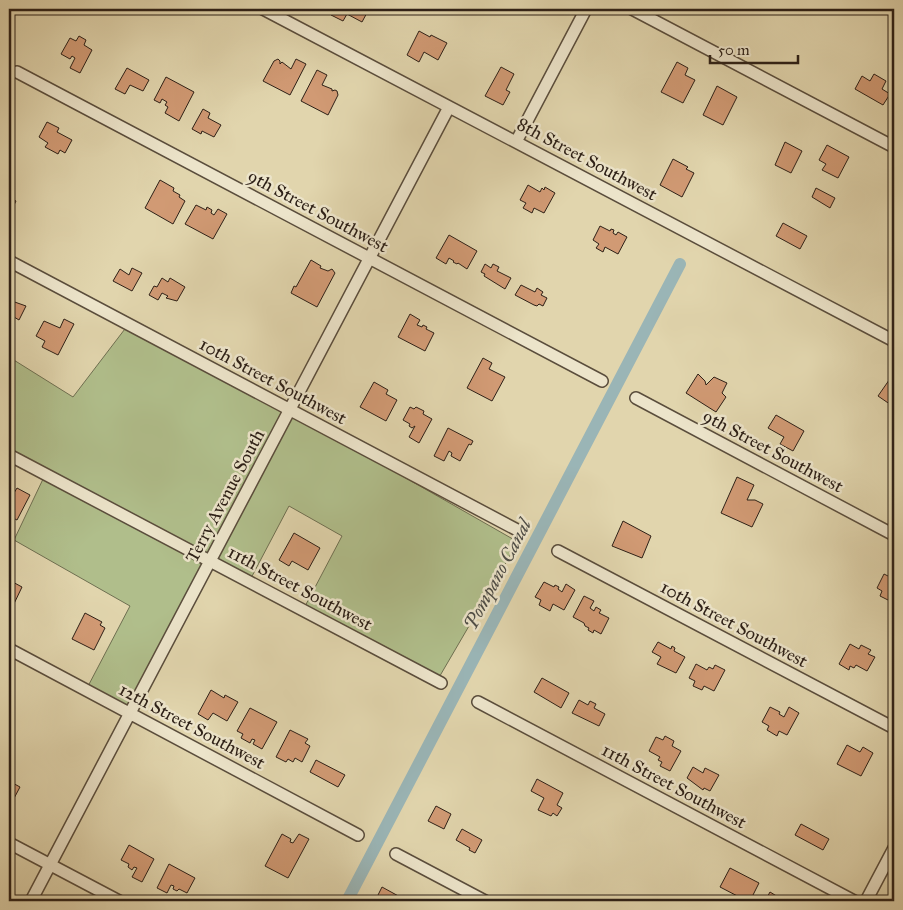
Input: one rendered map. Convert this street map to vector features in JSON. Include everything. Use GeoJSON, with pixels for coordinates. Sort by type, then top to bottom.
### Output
{"type":"FeatureCollection","features":[{"type":"Feature","properties":{"kind":"street","name":"8th Street Southwest"},"geometry":{"type":"LineString","coordinates":[[263,9],[894,341]]}},
{"type":"Feature","properties":{"kind":"street"},"geometry":{"type":"LineString","coordinates":[[516,142],[586,9]]}},
{"type":"Feature","properties":{"kind":"street"},"geometry":{"type":"LineString","coordinates":[[632,9],[894,147]]}},
{"type":"Feature","properties":{"kind":"street","name":"9th Street Southwest"},"geometry":{"type":"LineString","coordinates":[[17,72],[602,381]]}},
{"type":"Feature","properties":{"kind":"street","name":"Terry Avenue South"},"geometry":{"type":"LineString","coordinates":[[31,901],[450,107]]}},
{"type":"Feature","properties":{"kind":"street","name":"10th Street Southwest"},"geometry":{"type":"LineString","coordinates":[[9,261],[521,532]]}},
{"type":"Feature","properties":{"kind":"street","name":"9th Street Southwest"},"geometry":{"type":"LineString","coordinates":[[636,398],[894,535]]}},
{"type":"Feature","properties":{"kind":"street","name":"11th Street Southwest"},"geometry":{"type":"LineString","coordinates":[[9,455],[441,684]]}},
{"type":"Feature","properties":{"kind":"street","name":"10th Street Southwest"},"geometry":{"type":"LineString","coordinates":[[558,551],[894,728]]}},
{"type":"Feature","properties":{"kind":"street","name":"12th Street Southwest"},"geometry":{"type":"LineString","coordinates":[[9,649],[358,835]]}},
{"type":"Feature","properties":{"kind":"street","name":"11th Street Southwest"},"geometry":{"type":"LineString","coordinates":[[478,702],[854,901]]}},
{"type":"Feature","properties":{"kind":"street"},"geometry":{"type":"LineString","coordinates":[[9,844],[119,901]]}},
{"type":"Feature","properties":{"kind":"street"},"geometry":{"type":"LineString","coordinates":[[866,901],[894,848]]}},
{"type":"Feature","properties":{"kind":"street"},"geometry":{"type":"LineString","coordinates":[[396,854],[485,901]]}},
{"type":"Feature","properties":{"kind":"green space"},"geometry":{"type":"Polygon","coordinates":[[[131,321],[518,542],[434,686],[302,612],[342,536],[289,506],[250,580],[211,559],[128,717],[86,690],[130,606],[14,540],[44,477],[9,457],[9,357],[73,397],[131,321]]]}},
{"type":"Feature","properties":{"kind":"building"},"geometry":{"type":"Polygon","coordinates":[[[335,9],[369,9],[362,22],[347,14],[343,21],[331,15],[335,9]]]}},
{"type":"Feature","properties":{"kind":"building"},"geometry":{"type":"Polygon","coordinates":[[[419,31],[447,43],[438,60],[424,52],[419,62],[407,55],[419,31]]]}},
{"type":"Feature","properties":{"kind":"building"},"geometry":{"type":"Polygon","coordinates":[[[79,36],[86,40],[84,45],[92,50],[80,73],[70,68],[75,58],[72,56],[70,59],[61,54],[70,38],[76,41],[79,36]]]}},
{"type":"Feature","properties":{"kind":"building"},"geometry":{"type":"Polygon","coordinates":[[[278,59],[280,64],[282,62],[291,69],[296,59],[306,64],[290,95],[263,81],[274,61],[278,59]]]}},
{"type":"Feature","properties":{"kind":"building"},"geometry":{"type":"Polygon","coordinates":[[[677,62],[688,68],[685,75],[695,80],[683,103],[661,92],[677,62]]]}},
{"type":"Feature","properties":{"kind":"building"},"geometry":{"type":"Polygon","coordinates":[[[501,67],[514,74],[506,90],[510,92],[503,105],[485,96],[501,67]]]}},
{"type":"Feature","properties":{"kind":"building"},"geometry":{"type":"Polygon","coordinates":[[[127,68],[149,80],[143,91],[130,85],[125,94],[115,89],[127,68]]]}},
{"type":"Feature","properties":{"kind":"building"},"geometry":{"type":"Polygon","coordinates":[[[317,70],[327,75],[322,85],[332,89],[332,91],[337,91],[338,95],[328,115],[301,101],[317,70]]]}},
{"type":"Feature","properties":{"kind":"building"},"geometry":{"type":"Polygon","coordinates":[[[874,74],[886,81],[882,89],[890,94],[883,105],[855,89],[862,76],[870,81],[874,74]]]}},
{"type":"Feature","properties":{"kind":"building"},"geometry":{"type":"Polygon","coordinates":[[[166,77],[194,92],[179,121],[165,113],[168,107],[165,105],[167,102],[162,99],[160,103],[154,100],[166,77]]]}},
{"type":"Feature","properties":{"kind":"building"},"geometry":{"type":"Polygon","coordinates":[[[717,86],[737,97],[723,125],[703,115],[717,86]]]}},
{"type":"Feature","properties":{"kind":"building"},"geometry":{"type":"Polygon","coordinates":[[[203,109],[210,113],[208,118],[221,125],[214,137],[202,131],[201,134],[192,129],[203,109]]]}},
{"type":"Feature","properties":{"kind":"building"},"geometry":{"type":"Polygon","coordinates":[[[47,122],[59,128],[57,132],[72,140],[65,153],[60,150],[58,154],[45,147],[48,143],[39,137],[47,122]]]}},
{"type":"Feature","properties":{"kind":"building"},"geometry":{"type":"Polygon","coordinates":[[[785,142],[802,151],[791,173],[775,165],[785,142]]]}},
{"type":"Feature","properties":{"kind":"building"},"geometry":{"type":"Polygon","coordinates":[[[827,145],[849,157],[838,178],[822,170],[826,164],[819,160],[827,145]]]}},
{"type":"Feature","properties":{"kind":"building"},"geometry":{"type":"Polygon","coordinates":[[[673,159],[688,167],[686,169],[694,173],[682,197],[660,185],[673,159]]]}},
{"type":"Feature","properties":{"kind":"building"},"geometry":{"type":"Polygon","coordinates":[[[160,180],[174,188],[173,191],[185,201],[173,224],[145,208],[160,180]]]}},
{"type":"Feature","properties":{"kind":"building"},"geometry":{"type":"Polygon","coordinates":[[[528,185],[540,192],[545,187],[555,193],[544,213],[534,208],[532,213],[523,208],[526,203],[520,200],[528,185]]]}},
{"type":"Feature","properties":{"kind":"building"},"geometry":{"type":"Polygon","coordinates":[[[816,188],[835,198],[830,208],[812,197],[816,188]]]}},
{"type":"Feature","properties":{"kind":"building"},"geometry":{"type":"Polygon","coordinates":[[[9,197],[16,201],[9,215],[9,197]]]}},
{"type":"Feature","properties":{"kind":"building"},"geometry":{"type":"Polygon","coordinates":[[[196,205],[206,210],[207,207],[212,210],[211,213],[214,215],[218,209],[227,214],[213,239],[185,224],[196,205]]]}},
{"type":"Feature","properties":{"kind":"building"},"geometry":{"type":"Polygon","coordinates":[[[783,223],[807,236],[800,249],[776,236],[783,223]]]}},
{"type":"Feature","properties":{"kind":"building"},"geometry":{"type":"Polygon","coordinates":[[[600,226],[610,231],[611,229],[614,230],[613,233],[616,235],[618,232],[627,237],[618,254],[605,247],[603,252],[596,248],[599,244],[593,240],[600,226]]]}},
{"type":"Feature","properties":{"kind":"building"},"geometry":{"type":"Polygon","coordinates":[[[449,235],[477,251],[467,269],[449,258],[446,264],[436,258],[449,235]]]}},
{"type":"Feature","properties":{"kind":"building"},"geometry":{"type":"Polygon","coordinates":[[[311,260],[321,266],[320,268],[328,271],[332,269],[335,273],[317,307],[291,293],[311,260]]]}},
{"type":"Feature","properties":{"kind":"building"},"geometry":{"type":"Polygon","coordinates":[[[485,264],[491,268],[493,264],[499,267],[497,271],[511,278],[505,289],[484,276],[485,274],[481,272],[485,264]]]}},
{"type":"Feature","properties":{"kind":"building"},"geometry":{"type":"Polygon","coordinates":[[[132,268],[142,273],[132,291],[113,281],[120,269],[129,275],[132,268]]]}},
{"type":"Feature","properties":{"kind":"building"},"geometry":{"type":"Polygon","coordinates":[[[162,278],[168,282],[170,278],[185,287],[177,301],[166,298],[168,296],[162,293],[158,300],[149,295],[162,278]]]}},
{"type":"Feature","properties":{"kind":"building"},"geometry":{"type":"Polygon","coordinates":[[[521,285],[535,292],[537,288],[543,292],[541,295],[547,298],[543,306],[539,304],[537,306],[534,305],[515,295],[521,285]]]}},
{"type":"Feature","properties":{"kind":"building"},"geometry":{"type":"Polygon","coordinates":[[[9,300],[26,306],[19,320],[9,314],[9,300]]]}},
{"type":"Feature","properties":{"kind":"building"},"geometry":{"type":"Polygon","coordinates":[[[410,314],[420,320],[417,325],[422,327],[423,325],[434,333],[425,351],[398,337],[410,314]]]}},
{"type":"Feature","properties":{"kind":"building"},"geometry":{"type":"Polygon","coordinates":[[[64,319],[74,324],[58,355],[42,347],[45,341],[36,336],[44,321],[60,328],[64,319]]]}},
{"type":"Feature","properties":{"kind":"building"},"geometry":{"type":"Polygon","coordinates":[[[483,358],[492,363],[489,369],[505,377],[492,401],[467,388],[483,358]]]}},
{"type":"Feature","properties":{"kind":"building"},"geometry":{"type":"Polygon","coordinates":[[[894,373],[894,407],[878,396],[894,373]]]}},
{"type":"Feature","properties":{"kind":"building"},"geometry":{"type":"Polygon","coordinates":[[[698,374],[705,381],[706,385],[714,377],[727,383],[722,393],[726,397],[716,412],[686,393],[698,374]]]}},
{"type":"Feature","properties":{"kind":"building"},"geometry":{"type":"Polygon","coordinates":[[[374,382],[388,390],[386,394],[397,400],[386,421],[360,407],[374,382]]]}},
{"type":"Feature","properties":{"kind":"building"},"geometry":{"type":"Polygon","coordinates":[[[410,407],[414,409],[416,407],[424,411],[423,414],[432,419],[419,443],[409,437],[415,426],[412,428],[409,426],[410,424],[403,420],[410,407]]]}},
{"type":"Feature","properties":{"kind":"building"},"geometry":{"type":"Polygon","coordinates":[[[776,415],[804,431],[793,451],[780,444],[784,437],[768,428],[776,415]]]}},
{"type":"Feature","properties":{"kind":"building"},"geometry":{"type":"Polygon","coordinates":[[[448,428],[473,441],[471,445],[469,444],[460,461],[451,456],[452,453],[449,451],[444,461],[434,456],[448,428]]]}},
{"type":"Feature","properties":{"kind":"building"},"geometry":{"type":"Polygon","coordinates":[[[737,477],[754,485],[747,500],[755,500],[763,504],[752,527],[721,513],[737,477]]]}},
{"type":"Feature","properties":{"kind":"building"},"geometry":{"type":"Polygon","coordinates":[[[17,488],[30,495],[17,520],[9,516],[9,497],[11,498],[17,488]]]}},
{"type":"Feature","properties":{"kind":"building"},"geometry":{"type":"Polygon","coordinates":[[[623,521],[651,536],[642,558],[612,546],[623,521]]]}},
{"type":"Feature","properties":{"kind":"building"},"geometry":{"type":"Polygon","coordinates":[[[294,533],[320,548],[308,570],[292,561],[289,566],[279,560],[294,533]]]}},
{"type":"Feature","properties":{"kind":"building"},"geometry":{"type":"Polygon","coordinates":[[[884,574],[894,579],[894,599],[892,602],[880,596],[882,591],[877,588],[884,574]]]}},
{"type":"Feature","properties":{"kind":"building"},"geometry":{"type":"Polygon","coordinates":[[[9,580],[22,587],[11,610],[9,609],[9,580]]]}},
{"type":"Feature","properties":{"kind":"building"},"geometry":{"type":"Polygon","coordinates":[[[544,582],[554,587],[555,585],[559,587],[558,589],[562,592],[566,584],[575,590],[564,610],[553,604],[550,611],[539,605],[541,600],[535,597],[544,582]]]}},
{"type":"Feature","properties":{"kind":"building"},"geometry":{"type":"Polygon","coordinates":[[[584,596],[594,601],[590,608],[594,611],[596,607],[601,610],[599,613],[609,618],[601,634],[594,630],[593,633],[588,630],[589,628],[584,623],[573,617],[584,596]]]}},
{"type":"Feature","properties":{"kind":"building"},"geometry":{"type":"Polygon","coordinates":[[[85,613],[102,622],[100,625],[105,628],[94,650],[72,639],[85,613]]]}},
{"type":"Feature","properties":{"kind":"building"},"geometry":{"type":"Polygon","coordinates":[[[658,642],[671,649],[672,646],[675,648],[674,651],[685,657],[676,673],[657,664],[661,657],[652,652],[658,642]]]}},
{"type":"Feature","properties":{"kind":"building"},"geometry":{"type":"Polygon","coordinates":[[[850,644],[859,649],[861,645],[871,650],[868,654],[875,657],[867,671],[856,665],[854,668],[850,666],[849,670],[839,664],[850,644]]]}},
{"type":"Feature","properties":{"kind":"building"},"geometry":{"type":"Polygon","coordinates":[[[696,664],[707,670],[709,667],[713,669],[715,665],[725,670],[714,691],[704,686],[702,690],[693,686],[695,681],[689,678],[696,664]]]}},
{"type":"Feature","properties":{"kind":"building"},"geometry":{"type":"Polygon","coordinates":[[[542,678],[569,693],[561,708],[534,692],[542,678]]]}},
{"type":"Feature","properties":{"kind":"building"},"geometry":{"type":"Polygon","coordinates":[[[211,690],[224,698],[225,695],[238,702],[227,721],[213,713],[208,720],[198,714],[211,690]]]}},
{"type":"Feature","properties":{"kind":"building"},"geometry":{"type":"Polygon","coordinates":[[[579,700],[588,705],[590,701],[596,704],[594,708],[605,714],[599,726],[572,713],[579,700]]]}},
{"type":"Feature","properties":{"kind":"building"},"geometry":{"type":"Polygon","coordinates":[[[770,707],[780,712],[779,714],[784,717],[789,707],[799,713],[787,735],[779,731],[777,736],[767,730],[769,726],[762,722],[770,707]]]}},
{"type":"Feature","properties":{"kind":"building"},"geometry":{"type":"Polygon","coordinates":[[[250,708],[277,722],[262,749],[253,744],[255,740],[252,739],[250,743],[241,738],[243,734],[237,731],[250,708]]]}},
{"type":"Feature","properties":{"kind":"building"},"geometry":{"type":"Polygon","coordinates":[[[290,730],[308,739],[305,743],[310,746],[302,762],[295,758],[293,762],[288,759],[286,762],[276,757],[290,730]]]}},
{"type":"Feature","properties":{"kind":"building"},"geometry":{"type":"Polygon","coordinates":[[[665,736],[674,741],[672,746],[681,751],[670,771],[660,766],[662,762],[658,760],[660,757],[649,751],[656,737],[663,740],[665,736]]]}},
{"type":"Feature","properties":{"kind":"building"},"geometry":{"type":"Polygon","coordinates":[[[847,745],[860,752],[863,747],[873,753],[861,776],[837,764],[847,745]]]}},
{"type":"Feature","properties":{"kind":"building"},"geometry":{"type":"Polygon","coordinates":[[[316,760],[345,775],[338,787],[310,772],[316,760]]]}},
{"type":"Feature","properties":{"kind":"building"},"geometry":{"type":"Polygon","coordinates":[[[693,767],[703,773],[705,768],[719,775],[710,791],[704,788],[703,790],[687,778],[693,767]]]}},
{"type":"Feature","properties":{"kind":"building"},"geometry":{"type":"Polygon","coordinates":[[[537,779],[563,793],[557,805],[562,808],[557,816],[553,813],[551,816],[538,810],[544,798],[531,791],[537,779]]]}},
{"type":"Feature","properties":{"kind":"building"},"geometry":{"type":"Polygon","coordinates":[[[9,781],[20,787],[11,804],[9,802],[9,781]]]}},
{"type":"Feature","properties":{"kind":"building"},"geometry":{"type":"Polygon","coordinates":[[[436,806],[451,814],[444,829],[428,821],[436,806]]]}},
{"type":"Feature","properties":{"kind":"building"},"geometry":{"type":"Polygon","coordinates":[[[801,824],[829,839],[823,850],[795,835],[801,824]]]}},
{"type":"Feature","properties":{"kind":"building"},"geometry":{"type":"Polygon","coordinates":[[[462,829],[482,840],[475,853],[456,840],[462,829]]]}},
{"type":"Feature","properties":{"kind":"building"},"geometry":{"type":"Polygon","coordinates":[[[282,834],[291,839],[290,842],[293,843],[299,834],[309,839],[288,878],[265,866],[282,834]]]}},
{"type":"Feature","properties":{"kind":"building"},"geometry":{"type":"Polygon","coordinates":[[[129,845],[154,859],[142,882],[132,877],[137,868],[134,867],[132,870],[128,867],[129,864],[121,860],[129,845]]]}},
{"type":"Feature","properties":{"kind":"building"},"geometry":{"type":"Polygon","coordinates":[[[169,864],[195,878],[187,893],[179,889],[177,891],[173,889],[174,886],[171,885],[167,893],[157,888],[169,864]]]}},
{"type":"Feature","properties":{"kind":"building"},"geometry":{"type":"Polygon","coordinates":[[[730,868],[759,883],[750,901],[720,887],[730,868]]]}},
{"type":"Feature","properties":{"kind":"building"},"geometry":{"type":"Polygon","coordinates":[[[382,887],[402,898],[400,901],[375,901],[382,887]]]}},
{"type":"Feature","properties":{"kind":"building"},"geometry":{"type":"Polygon","coordinates":[[[770,892],[783,900],[784,898],[791,901],[765,901],[770,892]]]}},
{"type":"Feature","properties":{"kind":"waterway","name":"Pompano Canal"},"geometry":{"type":"LineString","coordinates":[[347,901],[680,264]]}}]}
